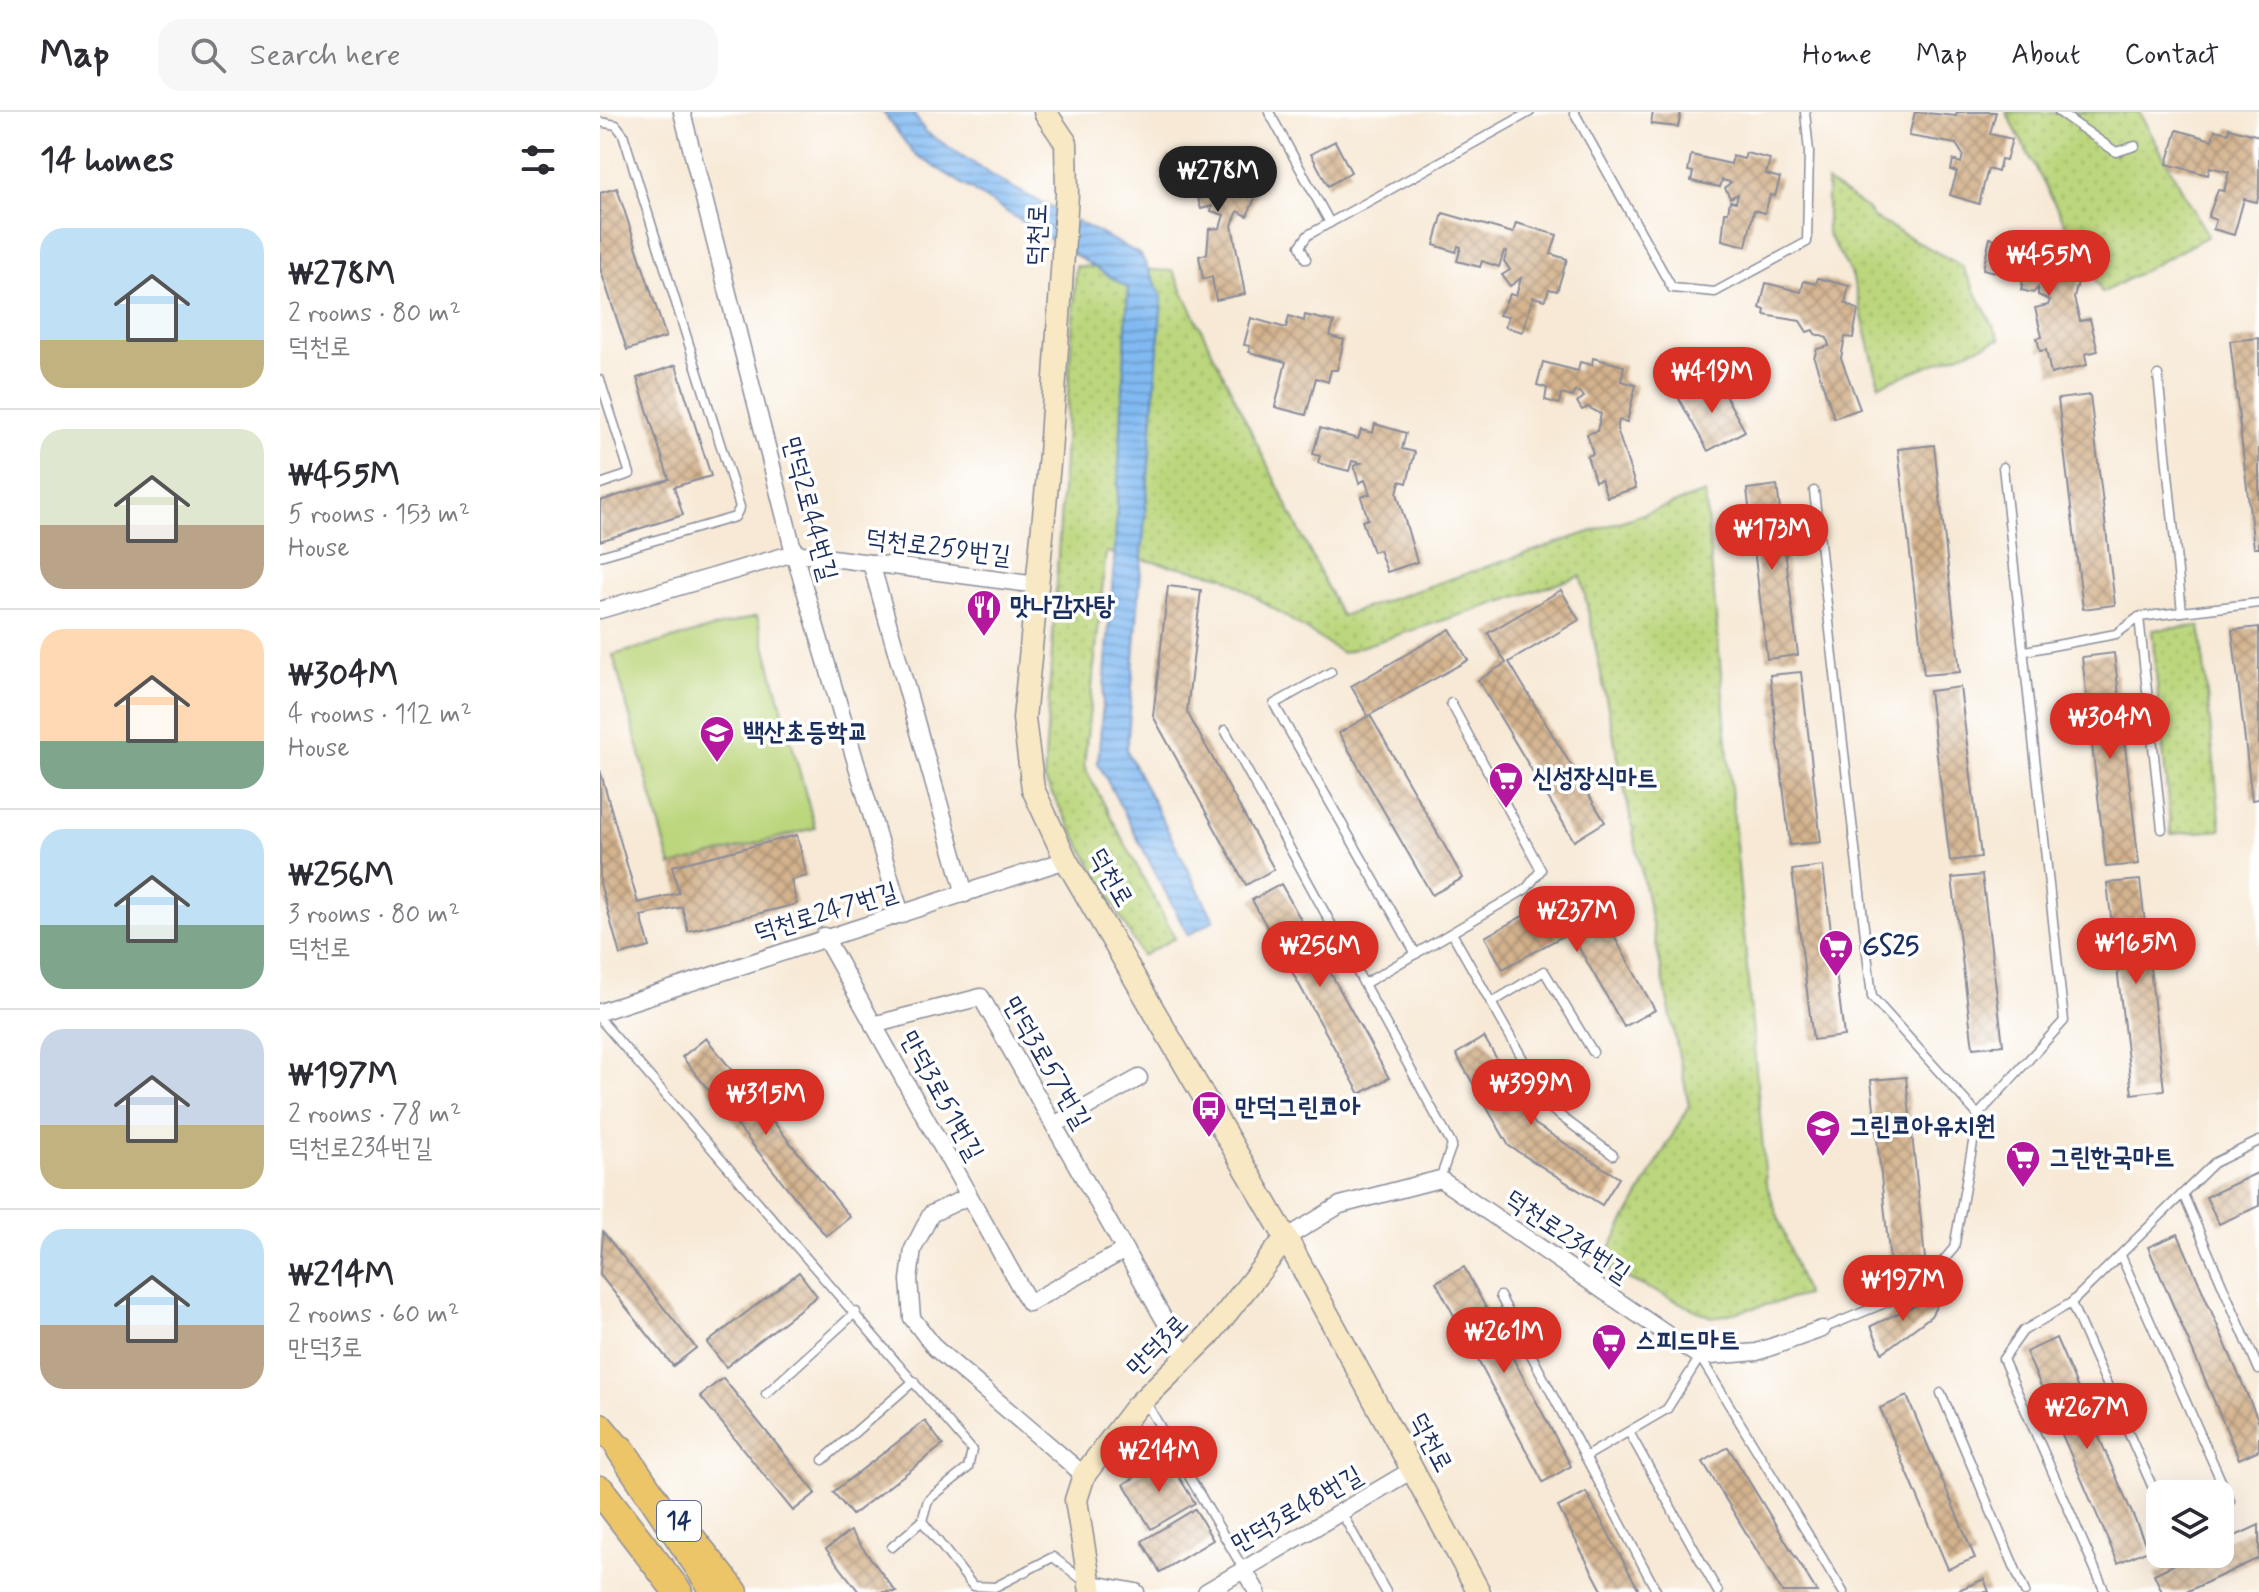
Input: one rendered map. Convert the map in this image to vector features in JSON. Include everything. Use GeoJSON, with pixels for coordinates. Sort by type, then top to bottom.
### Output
{"type":"FeatureCollection","features":[{"type":"Feature","properties":{"kind":"highway"},"geometry":{"type":"LineString","coordinates":[[621,1450],[716,1592]]}},
{"type":"Feature","properties":{"kind":"highway"},"geometry":{"type":"LineString","coordinates":[[600,1491],[678,1592]]}},
{"type":"Feature","properties":{"kind":"main road","name":"덕천로"},"geometry":{"type":"LineString","coordinates":[[1045,112],[1066,143],[1067,194],[1065,274],[1024,719],[1033,789],[1066,860],[1286,1238],[1479,1592]]}},
{"type":"Feature","properties":{"kind":"main road","name":"만덕3로"},"geometry":{"type":"LineString","coordinates":[[1090,1588],[1076,1500],[1084,1475],[1144,1399],[1186,1358],[1286,1238]]}},
{"type":"Feature","properties":{"kind":"main road","name":"14"},"geometry":{"type":"LineString","coordinates":[[600,1425],[736,1592]]}},
{"type":"Feature","properties":{"kind":"main road","name":"14"},"geometry":{"type":"LineString","coordinates":[[600,1491],[665,1592]]}},
{"type":"Feature","properties":{"kind":"street","name":"만덕2로44번길"},"geometry":{"type":"LineString","coordinates":[[682,112],[794,553],[901,915]]}},
{"type":"Feature","properties":{"kind":"street","name":"덕천로259번길"},"geometry":{"type":"LineString","coordinates":[[600,610],[794,553],[1037,585]]}},
{"type":"Feature","properties":{"kind":"street"},"geometry":{"type":"LineString","coordinates":[[871,563],[965,894]]}},
{"type":"Feature","properties":{"kind":"street","name":"덕천로247번길"},"geometry":{"type":"LineString","coordinates":[[600,1012],[824,936],[901,915],[1066,860]]}},
{"type":"Feature","properties":{"kind":"street","name":"만덕3로51번길"},"geometry":{"type":"LineString","coordinates":[[824,936],[969,1196],[931,1214],[913,1249],[909,1280],[912,1318],[935,1348],[1084,1475]]}},
{"type":"Feature","properties":{"kind":"street","name":"만덕3로57번길"},"geometry":{"type":"LineString","coordinates":[[873,1025],[981,997],[1186,1358]]}},
{"type":"Feature","properties":{"kind":"street"},"geometry":{"type":"LineString","coordinates":[[1054,1125],[1139,1078]]}},
{"type":"Feature","properties":{"kind":"street"},"geometry":{"type":"LineString","coordinates":[[1286,1238],[1340,1205],[1401,1186],[1440,1179]]}},
{"type":"Feature","properties":{"kind":"street","name":"덕천로234번길"},"geometry":{"type":"LineString","coordinates":[[1440,1179],[1700,1357]]}},
{"type":"Feature","properties":{"kind":"street"},"geometry":{"type":"LineString","coordinates":[[969,1196],[1029,1303],[1125,1250]]}},
{"type":"Feature","properties":{"kind":"street"},"geometry":{"type":"LineString","coordinates":[[1700,1357],[1757,1352],[1822,1329]]}},
{"type":"Feature","properties":{"kind":"street","name":"만덕3로48번길"},"geometry":{"type":"LineString","coordinates":[[1206,1592],[1412,1470]]}},
{"type":"Feature","properties":{"kind":"street"},"geometry":{"type":"LineString","coordinates":[[1244,1570],[1257,1592]]}},
{"type":"Feature","properties":{"kind":"street"},"geometry":{"type":"LineString","coordinates":[[1090,1588],[1136,1592]]}},
{"type":"Feature","properties":{"kind":"lane"},"geometry":{"type":"LineString","coordinates":[[1269,112],[1330,223]]}},
{"type":"Feature","properties":{"kind":"lane"},"geometry":{"type":"LineString","coordinates":[[1306,259],[1300,246],[1308,235],[1530,112]]}},
{"type":"Feature","properties":{"kind":"lane"},"geometry":{"type":"LineString","coordinates":[[1574,112],[1672,288],[1715,292],[1807,242],[1809,152],[1805,112]]}},
{"type":"Feature","properties":{"kind":"lane"},"geometry":{"type":"LineString","coordinates":[[2059,112],[2116,152],[2135,146]]}},
{"type":"Feature","properties":{"kind":"lane"},"geometry":{"type":"LineString","coordinates":[[600,122],[616,125],[623,134],[740,507],[735,517],[600,556]]}},
{"type":"Feature","properties":{"kind":"lane"},"geometry":{"type":"LineString","coordinates":[[2158,375],[2182,612]]}},
{"type":"Feature","properties":{"kind":"lane"},"geometry":{"type":"LineString","coordinates":[[600,380],[630,474],[600,484]]}},
{"type":"Feature","properties":{"kind":"lane"},"geometry":{"type":"LineString","coordinates":[[1822,1329],[1919,1289],[1954,1248],[1978,1115],[2064,1021],[2003,467]]}},
{"type":"Feature","properties":{"kind":"lane"},"geometry":{"type":"LineString","coordinates":[[1814,491],[1872,997],[1978,1115]]}},
{"type":"Feature","properties":{"kind":"lane"},"geometry":{"type":"LineString","coordinates":[[2025,651],[2116,634],[2139,617],[2259,603]]}},
{"type":"Feature","properties":{"kind":"lane"},"geometry":{"type":"LineString","coordinates":[[2139,617],[2162,829]]}},
{"type":"Feature","properties":{"kind":"lane"},"geometry":{"type":"LineString","coordinates":[[1331,672],[1274,704],[1416,954]]}},
{"type":"Feature","properties":{"kind":"lane"},"geometry":{"type":"LineString","coordinates":[[1364,984],[1526,889],[1541,870],[1451,703]]}},
{"type":"Feature","properties":{"kind":"lane"},"geometry":{"type":"LineString","coordinates":[[1225,730],[1452,1145],[1440,1179]]}},
{"type":"Feature","properties":{"kind":"lane"},"geometry":{"type":"LineString","coordinates":[[1452,933],[1551,1109],[1613,1155]]}},
{"type":"Feature","properties":{"kind":"lane"},"geometry":{"type":"LineString","coordinates":[[1491,1003],[1544,971],[1593,1052]]}},
{"type":"Feature","properties":{"kind":"lane"},"geometry":{"type":"LineString","coordinates":[[600,1019],[972,1450],[968,1468],[928,1500],[922,1521],[892,1547]]}},
{"type":"Feature","properties":{"kind":"lane"},"geometry":{"type":"LineString","coordinates":[[2105,1592],[2003,1359],[2023,1331],[2071,1303],[2214,1163],[2259,1141]]}},
{"type":"Feature","properties":{"kind":"lane"},"geometry":{"type":"LineString","coordinates":[[2183,1194],[2259,1370]]}},
{"type":"Feature","properties":{"kind":"lane"},"geometry":{"type":"LineString","coordinates":[[2121,1256],[2221,1480]]}},
{"type":"Feature","properties":{"kind":"lane"},"geometry":{"type":"LineString","coordinates":[[1500,1296],[1657,1592]]}},
{"type":"Feature","properties":{"kind":"lane"},"geometry":{"type":"LineString","coordinates":[[2071,1303],[2149,1480]]}},
{"type":"Feature","properties":{"kind":"lane"},"geometry":{"type":"LineString","coordinates":[[766,1394],[856,1312]]}},
{"type":"Feature","properties":{"kind":"lane"},"geometry":{"type":"LineString","coordinates":[[1585,1457],[1667,1409],[1700,1357],[1843,1592]]}},
{"type":"Feature","properties":{"kind":"lane"},"geometry":{"type":"LineString","coordinates":[[823,1460],[914,1381]]}},
{"type":"Feature","properties":{"kind":"lane"},"geometry":{"type":"LineString","coordinates":[[1941,1393],[2025,1592]]}},
{"type":"Feature","properties":{"kind":"lane"},"geometry":{"type":"LineString","coordinates":[[1144,1399],[1244,1570]]}},
{"type":"Feature","properties":{"kind":"lane"},"geometry":{"type":"LineString","coordinates":[[1629,1432],[1718,1592]]}},
{"type":"Feature","properties":{"kind":"lane"},"geometry":{"type":"LineString","coordinates":[[1341,1512],[1386,1592]]}},
{"type":"Feature","properties":{"kind":"lane"},"geometry":{"type":"LineString","coordinates":[[922,1521],[973,1586],[995,1587],[1053,1557],[1090,1588]]}},
{"type":"Feature","properties":{"kind":"green space"},"geometry":{"type":"Polygon","coordinates":[[[2006,112],[2139,112],[2208,236],[2102,293],[2006,112]]]}},
{"type":"Feature","properties":{"kind":"green space"},"geometry":{"type":"Polygon","coordinates":[[[1827,182],[1868,209],[1872,217],[1962,266],[2000,339],[1879,385],[1852,275],[1827,233],[1827,182]]]}},
{"type":"Feature","properties":{"kind":"green space"},"geometry":{"type":"Polygon","coordinates":[[[1076,266],[1173,271],[1341,616],[1705,493],[1766,1183],[1806,1295],[1713,1318],[1600,1266],[1689,1105],[1581,576],[1342,653],[1223,576],[1106,552],[1084,766],[1175,938],[1142,956],[1044,779],[1076,266]]]}},
{"type":"Feature","properties":{"kind":"green space"},"geometry":{"type":"Polygon","coordinates":[[[757,616],[815,828],[671,866],[613,655],[757,616]]]}},
{"type":"Feature","properties":{"kind":"green space"},"geometry":{"type":"Polygon","coordinates":[[[2200,626],[2221,830],[2171,834],[2152,630],[2200,626]]]}},
{"type":"Feature","properties":{"kind":"water"},"geometry":{"type":"Polygon","coordinates":[[[883,112],[912,112],[926,132],[1004,183],[1141,255],[1162,297],[1127,751],[1214,920],[1188,935],[1098,763],[1114,564],[1128,288],[913,153],[883,112]]]}},
{"type":"Feature","properties":{"kind":"building"},"geometry":{"type":"Polygon","coordinates":[[[1653,112],[1681,112],[1678,127],[1651,124],[1653,112]]]}},
{"type":"Feature","properties":{"kind":"building"},"geometry":{"type":"Polygon","coordinates":[[[1915,112],[1956,116],[1957,112],[1996,112],[1990,134],[2012,139],[2006,160],[2001,159],[1998,172],[1988,169],[1979,204],[1950,195],[1957,172],[1951,170],[1953,160],[1961,163],[1963,155],[1956,144],[1909,136],[1915,112]]]}},
{"type":"Feature","properties":{"kind":"building"},"geometry":{"type":"Polygon","coordinates":[[[2229,128],[2259,136],[2257,202],[2244,199],[2234,235],[2213,229],[2216,220],[2208,217],[2218,190],[2224,191],[2229,172],[2210,167],[2208,175],[2167,164],[2177,130],[2212,140],[2215,130],[2228,133],[2229,128]]]}},
{"type":"Feature","properties":{"kind":"building"},"geometry":{"type":"Polygon","coordinates":[[[1335,141],[1351,172],[1328,186],[1311,154],[1335,141]]]}},
{"type":"Feature","properties":{"kind":"building"},"geometry":{"type":"Polygon","coordinates":[[[1222,153],[1252,166],[1237,188],[1248,192],[1251,185],[1259,189],[1247,216],[1238,211],[1232,225],[1245,294],[1216,300],[1212,277],[1203,279],[1199,256],[1207,254],[1209,229],[1220,228],[1224,215],[1211,211],[1212,206],[1201,209],[1197,195],[1203,194],[1184,185],[1183,189],[1173,185],[1176,180],[1160,173],[1168,156],[1180,162],[1183,157],[1205,167],[1209,158],[1218,162],[1222,153]]]}},
{"type":"Feature","properties":{"kind":"building"},"geometry":{"type":"Polygon","coordinates":[[[1746,153],[1770,159],[1766,174],[1780,178],[1775,196],[1770,195],[1765,213],[1754,210],[1746,246],[1722,240],[1725,212],[1728,212],[1730,201],[1736,202],[1738,194],[1730,198],[1725,188],[1731,182],[1722,180],[1720,187],[1691,181],[1693,172],[1688,171],[1691,155],[1731,164],[1733,156],[1744,159],[1746,153]]]}},
{"type":"Feature","properties":{"kind":"building"},"geometry":{"type":"Polygon","coordinates":[[[617,188],[666,337],[627,350],[600,268],[600,193],[617,188]]]}},
{"type":"Feature","properties":{"kind":"building"},"geometry":{"type":"Polygon","coordinates":[[[1443,213],[1513,233],[1516,223],[1557,235],[1551,254],[1567,259],[1557,291],[1549,289],[1545,300],[1533,297],[1523,332],[1505,327],[1508,317],[1499,315],[1510,294],[1516,296],[1521,278],[1510,286],[1502,275],[1510,270],[1504,261],[1507,252],[1504,251],[1499,267],[1482,261],[1480,267],[1457,261],[1461,247],[1458,246],[1456,252],[1434,245],[1443,213]]]}},
{"type":"Feature","properties":{"kind":"building"},"geometry":{"type":"Polygon","coordinates":[[[1990,238],[2042,250],[2044,241],[2073,248],[2069,262],[2082,266],[2074,298],[2080,321],[2090,319],[2098,351],[2085,354],[2087,365],[2051,374],[2046,350],[2040,351],[2037,338],[2042,337],[2035,308],[2048,305],[2050,300],[2038,295],[2038,288],[2033,293],[2021,290],[2023,279],[1983,269],[1990,238]]]}},
{"type":"Feature","properties":{"kind":"building"},"geometry":{"type":"Polygon","coordinates":[[[1818,278],[1849,286],[1845,303],[1858,310],[1853,338],[1845,337],[1841,358],[1860,409],[1834,418],[1814,358],[1817,349],[1829,346],[1827,338],[1815,334],[1813,330],[1807,332],[1800,321],[1764,315],[1765,310],[1760,308],[1766,283],[1801,292],[1804,281],[1816,284],[1818,278]]]}},
{"type":"Feature","properties":{"kind":"building"},"geometry":{"type":"Polygon","coordinates":[[[1305,315],[1334,322],[1330,336],[1344,340],[1337,370],[1331,370],[1328,382],[1316,378],[1306,415],[1275,407],[1286,362],[1249,352],[1250,346],[1244,345],[1251,318],[1286,328],[1289,316],[1304,321],[1305,315]]]}},
{"type":"Feature","properties":{"kind":"building"},"geometry":{"type":"Polygon","coordinates":[[[2259,338],[2259,548],[2254,548],[2230,341],[2259,338]]]}},
{"type":"Feature","properties":{"kind":"building"},"geometry":{"type":"Polygon","coordinates":[[[1593,358],[1624,366],[1621,381],[1636,385],[1627,422],[1619,420],[1617,429],[1636,488],[1607,497],[1601,479],[1595,481],[1587,456],[1593,454],[1587,434],[1597,431],[1601,414],[1588,407],[1582,410],[1577,402],[1584,397],[1581,393],[1575,391],[1573,397],[1561,394],[1559,404],[1545,400],[1547,388],[1537,385],[1543,362],[1578,371],[1580,362],[1592,365],[1593,358]]]}},
{"type":"Feature","properties":{"kind":"building"},"geometry":{"type":"Polygon","coordinates":[[[676,365],[711,476],[674,487],[683,515],[600,541],[600,501],[669,479],[637,378],[676,365]]]}},
{"type":"Feature","properties":{"kind":"building"},"geometry":{"type":"Polygon","coordinates":[[[1716,379],[1745,431],[1708,451],[1679,399],[1716,379]]]}},
{"type":"Feature","properties":{"kind":"building"},"geometry":{"type":"Polygon","coordinates":[[[2090,395],[2115,605],[2083,609],[2058,399],[2090,395]]]}},
{"type":"Feature","properties":{"kind":"building"},"geometry":{"type":"Polygon","coordinates":[[[1375,424],[1406,433],[1402,449],[1415,452],[1407,483],[1400,481],[1397,493],[1417,562],[1387,572],[1379,550],[1373,552],[1362,521],[1368,519],[1361,497],[1370,494],[1365,480],[1359,483],[1354,466],[1361,463],[1352,461],[1349,471],[1318,463],[1320,456],[1313,454],[1320,428],[1358,439],[1361,430],[1373,433],[1375,424]]]}},
{"type":"Feature","properties":{"kind":"building"},"geometry":{"type":"Polygon","coordinates":[[[1934,445],[1960,672],[1924,675],[1898,449],[1934,445]]]}},
{"type":"Feature","properties":{"kind":"building"},"geometry":{"type":"Polygon","coordinates":[[[1777,485],[1798,655],[1767,659],[1747,489],[1777,485]]]}},
{"type":"Feature","properties":{"kind":"building"},"geometry":{"type":"Polygon","coordinates":[[[1168,586],[1201,590],[1187,712],[1274,869],[1246,885],[1153,716],[1168,586]]]}},
{"type":"Feature","properties":{"kind":"building"},"geometry":{"type":"Polygon","coordinates":[[[1561,590],[1579,620],[1509,662],[1605,822],[1574,841],[1478,680],[1506,663],[1488,633],[1561,590]]]}},
{"type":"Feature","properties":{"kind":"building"},"geometry":{"type":"Polygon","coordinates":[[[2259,627],[2259,799],[2252,800],[2232,630],[2259,627]]]}},
{"type":"Feature","properties":{"kind":"building"},"geometry":{"type":"Polygon","coordinates":[[[1450,629],[1468,660],[1370,715],[1463,878],[1432,895],[1339,733],[1368,716],[1351,686],[1450,629]]]}},
{"type":"Feature","properties":{"kind":"building"},"geometry":{"type":"Polygon","coordinates":[[[2114,653],[2139,864],[2106,867],[2082,657],[2114,653]]]}},
{"type":"Feature","properties":{"kind":"building"},"geometry":{"type":"Polygon","coordinates":[[[1801,672],[1821,842],[1790,845],[1770,675],[1801,672]]]}},
{"type":"Feature","properties":{"kind":"building"},"geometry":{"type":"Polygon","coordinates":[[[1960,687],[1981,857],[1950,861],[1929,691],[1960,687]]]}},
{"type":"Feature","properties":{"kind":"building"},"geometry":{"type":"Polygon","coordinates":[[[600,770],[638,903],[679,893],[672,866],[797,835],[807,876],[791,880],[797,904],[688,931],[682,907],[641,916],[650,947],[620,955],[600,883],[600,770]]]}},
{"type":"Feature","properties":{"kind":"building"},"geometry":{"type":"Polygon","coordinates":[[[1823,866],[1844,1036],[1813,1040],[1792,870],[1823,866]]]}},
{"type":"Feature","properties":{"kind":"building"},"geometry":{"type":"Polygon","coordinates":[[[1982,875],[2003,1045],[1973,1048],[1952,878],[1982,875]]]}},
{"type":"Feature","properties":{"kind":"building"},"geometry":{"type":"Polygon","coordinates":[[[2140,880],[2164,1090],[2132,1094],[2107,883],[2140,880]]]}},
{"type":"Feature","properties":{"kind":"building"},"geometry":{"type":"Polygon","coordinates":[[[1281,884],[1389,1078],[1360,1094],[1252,900],[1281,884]]]}},
{"type":"Feature","properties":{"kind":"building"},"geometry":{"type":"Polygon","coordinates":[[[1553,899],[1569,928],[1600,911],[1655,1010],[1624,1027],[1570,932],[1503,969],[1485,937],[1553,899]]]}},
{"type":"Feature","properties":{"kind":"building"},"geometry":{"type":"Polygon","coordinates":[[[1484,1037],[1535,1124],[1619,1178],[1602,1205],[1509,1146],[1456,1054],[1484,1037]]]}},
{"type":"Feature","properties":{"kind":"building"},"geometry":{"type":"Polygon","coordinates":[[[706,1038],[850,1217],[826,1236],[682,1057],[706,1038]]]}},
{"type":"Feature","properties":{"kind":"building"},"geometry":{"type":"Polygon","coordinates":[[[1906,1077],[1925,1259],[1890,1262],[1871,1080],[1906,1077]]]}},
{"type":"Feature","properties":{"kind":"building"},"geometry":{"type":"Polygon","coordinates":[[[2259,1172],[2259,1206],[2219,1224],[2206,1197],[2259,1172]]]}},
{"type":"Feature","properties":{"kind":"building"},"geometry":{"type":"Polygon","coordinates":[[[603,1232],[696,1348],[673,1366],[600,1275],[603,1232]]]}},
{"type":"Feature","properties":{"kind":"building"},"geometry":{"type":"Polygon","coordinates":[[[2178,1234],[2259,1422],[2259,1450],[2239,1459],[2148,1247],[2178,1234]]]}},
{"type":"Feature","properties":{"kind":"building"},"geometry":{"type":"Polygon","coordinates":[[[1464,1267],[1571,1466],[1543,1482],[1436,1282],[1464,1267]]]}},
{"type":"Feature","properties":{"kind":"building"},"geometry":{"type":"Polygon","coordinates":[[[799,1272],[817,1296],[726,1367],[707,1343],[799,1272]]]}},
{"type":"Feature","properties":{"kind":"building"},"geometry":{"type":"Polygon","coordinates":[[[1939,1294],[1941,1298],[1931,1316],[1882,1353],[1871,1326],[1939,1294]]]}},
{"type":"Feature","properties":{"kind":"building"},"geometry":{"type":"Polygon","coordinates":[[[2056,1338],[2146,1551],[2118,1563],[2026,1352],[2056,1338]]]}},
{"type":"Feature","properties":{"kind":"building"},"geometry":{"type":"Polygon","coordinates":[[[723,1378],[816,1493],[793,1511],[700,1396],[723,1378]]]}},
{"type":"Feature","properties":{"kind":"building"},"geometry":{"type":"Polygon","coordinates":[[[1907,1396],[1975,1558],[1948,1569],[1880,1408],[1907,1396]]]}},
{"type":"Feature","properties":{"kind":"building"},"geometry":{"type":"Polygon","coordinates":[[[925,1421],[943,1445],[852,1515],[833,1492],[925,1421]]]}},
{"type":"Feature","properties":{"kind":"building"},"geometry":{"type":"Polygon","coordinates":[[[1728,1447],[1817,1592],[1782,1592],[1703,1462],[1728,1447]]]}},
{"type":"Feature","properties":{"kind":"building"},"geometry":{"type":"Polygon","coordinates":[[[1167,1458],[1195,1503],[1151,1529],[1124,1484],[1167,1458]]]}},
{"type":"Feature","properties":{"kind":"building"},"geometry":{"type":"Polygon","coordinates":[[[1586,1492],[1640,1592],[1603,1592],[1558,1507],[1586,1492]]]}},
{"type":"Feature","properties":{"kind":"building"},"geometry":{"type":"Polygon","coordinates":[[[1195,1509],[1213,1540],[1160,1572],[1142,1541],[1195,1509]]]}},
{"type":"Feature","properties":{"kind":"building"},"geometry":{"type":"Polygon","coordinates":[[[2259,1525],[2259,1558],[2186,1592],[2162,1592],[2154,1574],[2167,1568],[2234,1568],[2234,1537],[2259,1525]]]}},
{"type":"Feature","properties":{"kind":"building"},"geometry":{"type":"Polygon","coordinates":[[[850,1531],[896,1592],[859,1592],[826,1549],[850,1531]]]}},
{"type":"Feature","properties":{"kind":"building"},"geometry":{"type":"Polygon","coordinates":[[[1984,1579],[1989,1592],[1954,1592],[1984,1579]]]}},
{"type":"Feature","properties":{"kind":"place","name":"맛나감자탕"},"geometry":{"type":"Point","coordinates":[984,638]}},
{"type":"Feature","properties":{"kind":"place","name":"백산초등학교"},"geometry":{"type":"Point","coordinates":[717,764]}},
{"type":"Feature","properties":{"kind":"place","name":"신성장식마트"},"geometry":{"type":"Point","coordinates":[1506,810]}},
{"type":"Feature","properties":{"kind":"place","name":"GS25"},"geometry":{"type":"Point","coordinates":[1836,978]}},
{"type":"Feature","properties":{"kind":"place","name":"만덕그린코아"},"geometry":{"type":"Point","coordinates":[1209,1139]}},
{"type":"Feature","properties":{"kind":"place","name":"그린코아유치원"},"geometry":{"type":"Point","coordinates":[1823,1158]}},
{"type":"Feature","properties":{"kind":"place","name":"그린한국마트"},"geometry":{"type":"Point","coordinates":[2023,1189]}},
{"type":"Feature","properties":{"kind":"place","name":"스피드마트"},"geometry":{"type":"Point","coordinates":[1609,1372]}}]}
